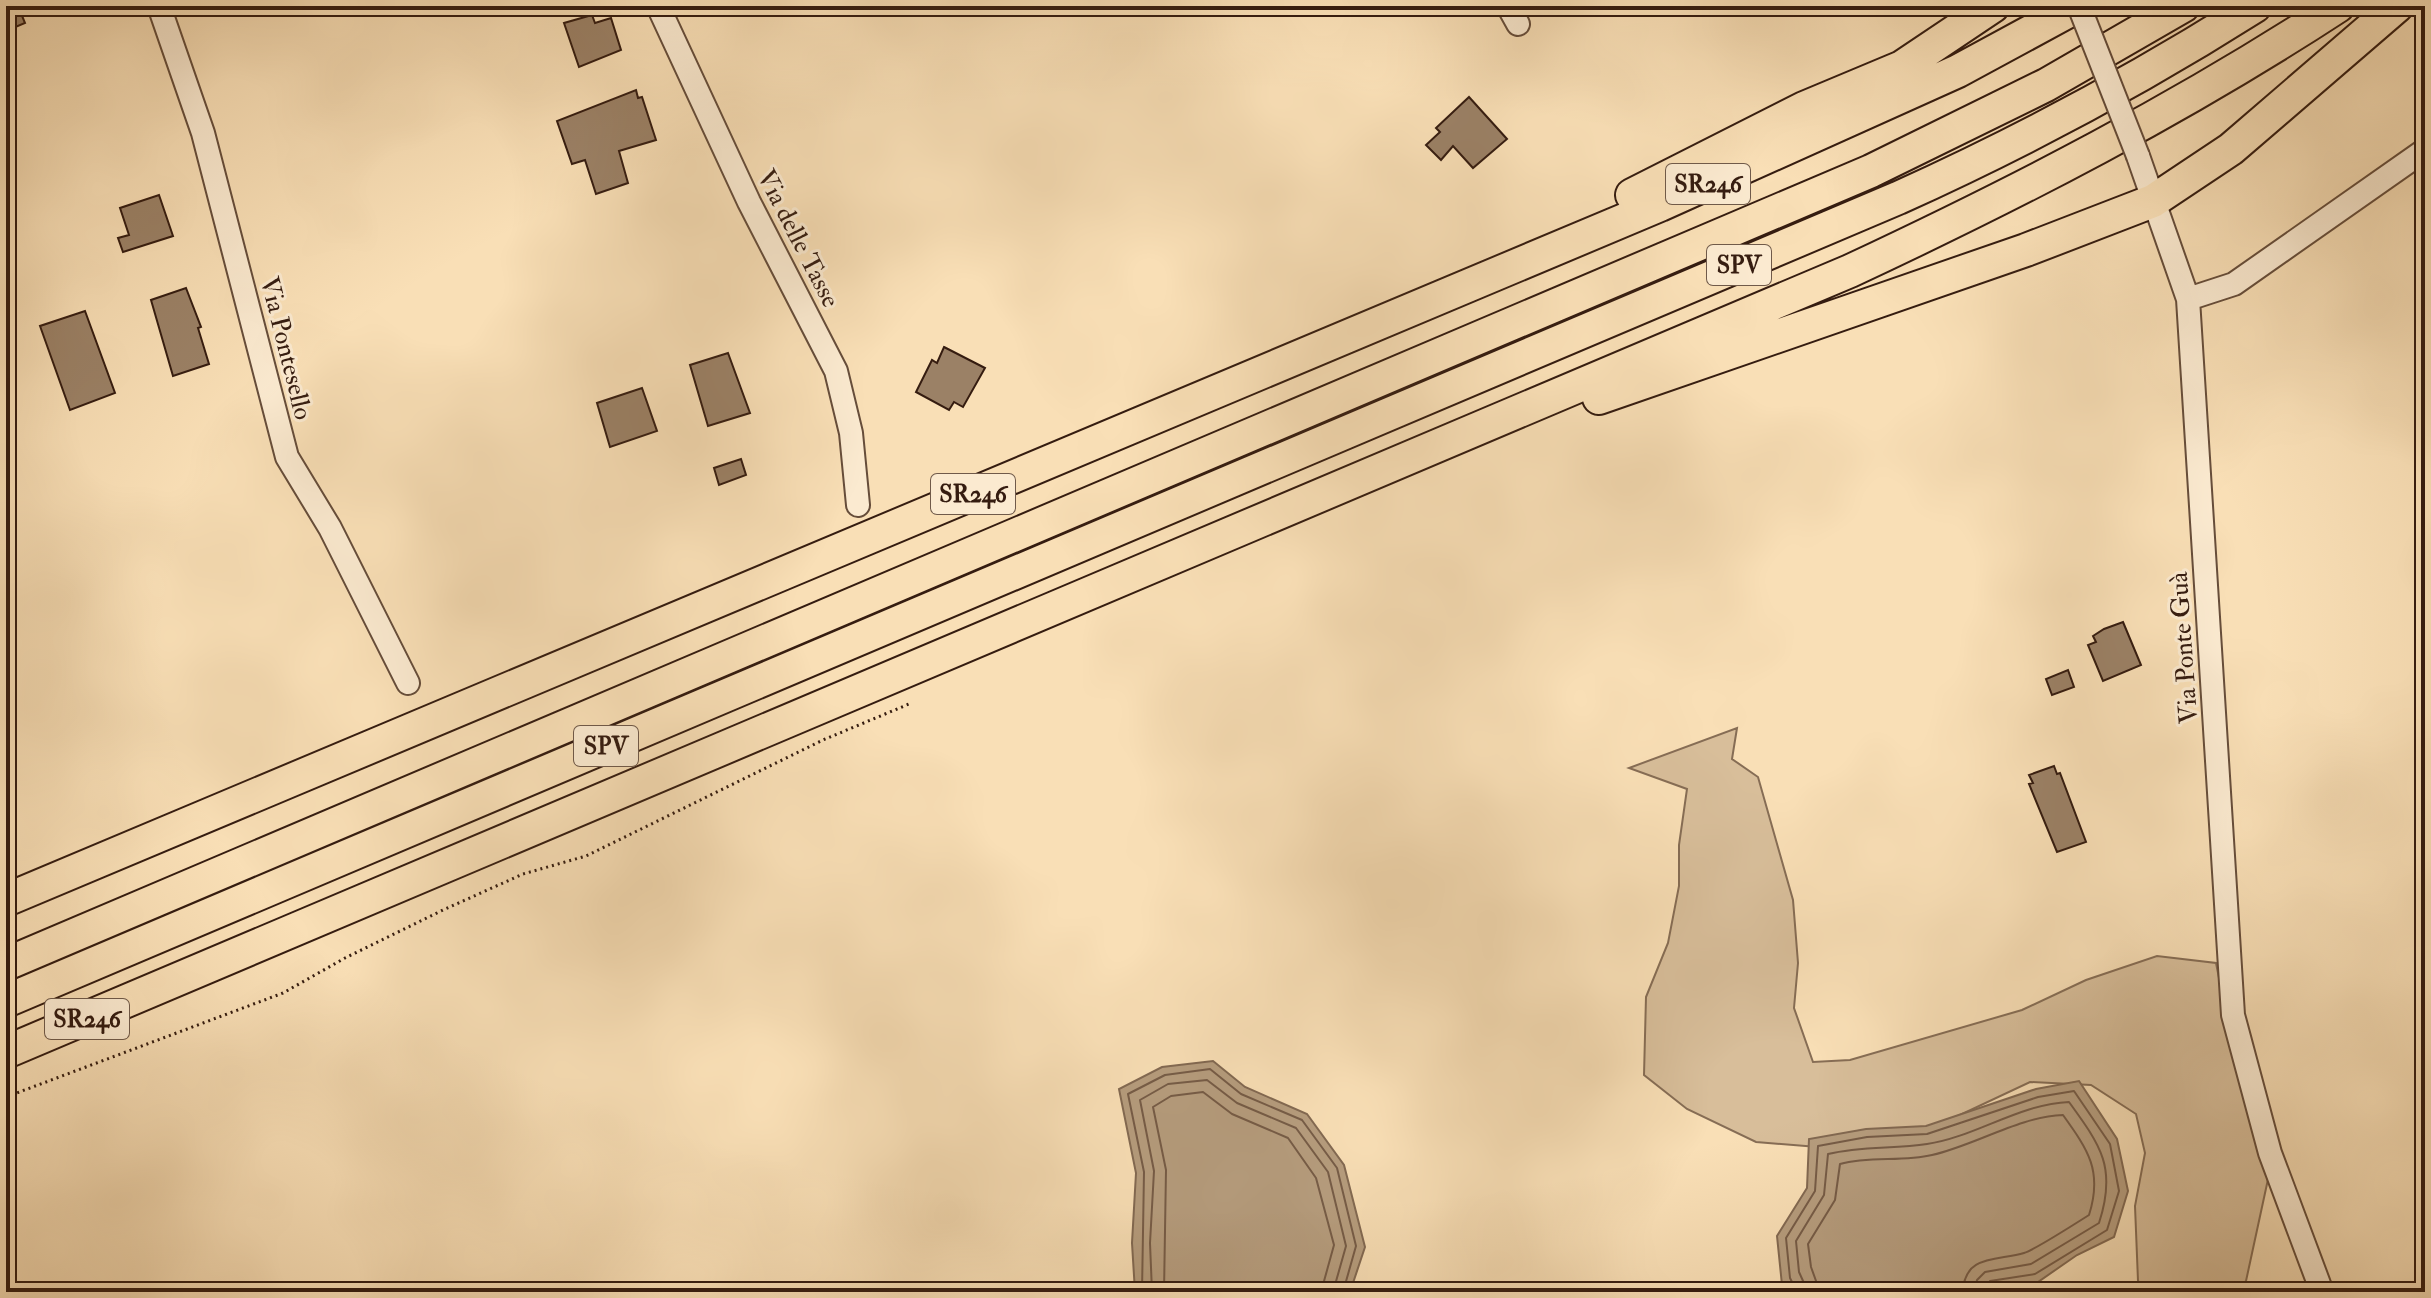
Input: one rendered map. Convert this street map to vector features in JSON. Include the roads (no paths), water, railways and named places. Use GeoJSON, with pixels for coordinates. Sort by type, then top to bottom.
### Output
{"type":"FeatureCollection","features":[{"type":"Feature","properties":{"kind":"highway"},"geometry":{"type":"LineString","coordinates":[[1329,342],[1452,275],[1594,214],[1804,108],[1902,67],[1993,6]]}},
{"type":"Feature","properties":{"kind":"highway","name":"SR246"},"geometry":{"type":"LineString","coordinates":[[6,900],[1809,140],[1958,71],[2079,6]]}},
{"type":"Feature","properties":{"kind":"highway","name":"SPV"},"geometry":{"type":"LineString","coordinates":[[6,964],[1871,171],[2046,85],[2183,6]]}},
{"type":"Feature","properties":{"kind":"highway","name":"SPV"},"geometry":{"type":"LineString","coordinates":[[6,1001],[1898,198],[2056,123],[2255,6]]}},
{"type":"Feature","properties":{"kind":"highway"},"geometry":{"type":"LineString","coordinates":[[1378,472],[1850,271],[2004,199],[2253,62],[2338,6]]}},
{"type":"Feature","properties":{"kind":"highway"},"geometry":{"type":"LineString","coordinates":[[1378,472],[2026,250],[2153,201],[2231,149],[2397,6]]}},
{"type":"Feature","properties":{"kind":"highway","name":"SR246"},"geometry":{"type":"LineString","coordinates":[[6,1052],[1378,472]]}},
{"type":"Feature","properties":{"kind":"street","name":"Via Pontesello"},"geometry":{"type":"LineString","coordinates":[[159,6],[203,133],[283,446],[330,528],[408,683]]}},
{"type":"Feature","properties":{"kind":"street","name":"Via delle Tasse"},"geometry":{"type":"LineString","coordinates":[[658,6],[749,202],[836,371],[851,433],[858,505]]}},
{"type":"Feature","properties":{"kind":"street","name":"Via Ponte Guà"},"geometry":{"type":"LineString","coordinates":[[2079,6],[2138,156],[2188,299],[2233,1015],[2270,1153],[2322,1292]]}},
{"type":"Feature","properties":{"kind":"street"},"geometry":{"type":"LineString","coordinates":[[2188,299],[2234,284],[2425,150]]}},
{"type":"Feature","properties":{"kind":"water"},"geometry":{"type":"Polygon","coordinates":[[[1213,1061],[1245,1087],[1307,1114],[1344,1165],[1365,1247],[1350,1292],[1135,1292],[1132,1243],[1136,1173],[1119,1089],[1162,1067],[1213,1061]]]}},
{"type":"Feature","properties":{"kind":"water"},"geometry":{"type":"Polygon","coordinates":[[[2079,1081],[2117,1139],[2128,1191],[2114,1237],[2077,1255],[2038,1282],[1963,1292],[1795,1292],[1782,1285],[1777,1236],[1807,1188],[1809,1139],[1866,1129],[1926,1126],[2036,1089],[2079,1081]]]}}]}
